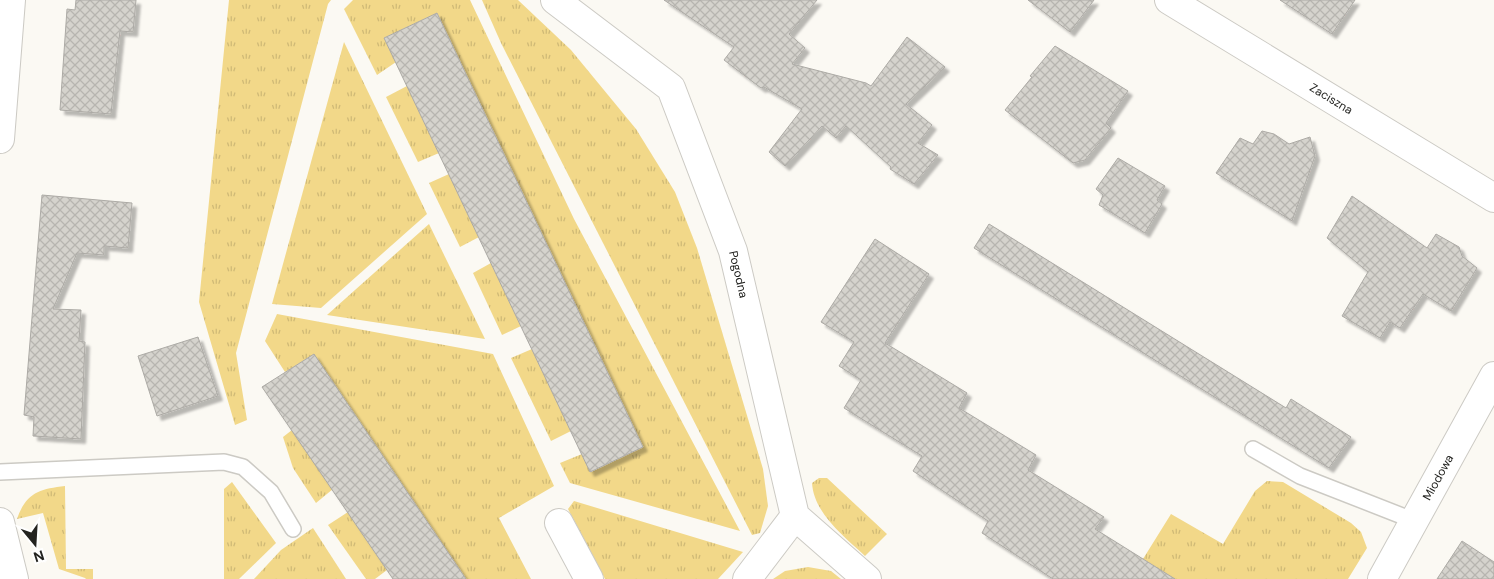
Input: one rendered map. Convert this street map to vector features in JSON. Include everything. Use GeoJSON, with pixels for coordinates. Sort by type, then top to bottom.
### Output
{"type":"FeatureCollection","features":[{"type":"Feature","properties":{"kind":"street"},"geometry":{"type":"LineString","coordinates":[[0,139],[11,0]]}},
{"type":"Feature","properties":{"kind":"street","name":"Pogodna"},"geometry":{"type":"LineString","coordinates":[[555,0],[671,88],[733,251],[795,516]]}},
{"type":"Feature","properties":{"kind":"street","name":"Zaciszna"},"geometry":{"type":"LineString","coordinates":[[1170,0],[1494,198]]}},
{"type":"Feature","properties":{"kind":"street","name":"Miodowa"},"geometry":{"type":"LineString","coordinates":[[1382,579],[1494,376]]}},
{"type":"Feature","properties":{"kind":"street"},"geometry":{"type":"LineString","coordinates":[[747,579],[795,516],[866,579]]}},
{"type":"Feature","properties":{"kind":"street"},"geometry":{"type":"LineString","coordinates":[[0,522],[14,579]]}},
{"type":"Feature","properties":{"kind":"street"},"geometry":{"type":"LineString","coordinates":[[559,523],[589,579]]}},
{"type":"Feature","properties":{"kind":"lane"},"geometry":{"type":"LineString","coordinates":[[1253,449],[1300,476],[1414,521]]}},
{"type":"Feature","properties":{"kind":"lane"},"geometry":{"type":"LineString","coordinates":[[0,472],[224,462],[243,467],[271,492],[293,529]]}},
{"type":"Feature","properties":{"kind":"green space"},"geometry":{"type":"Polygon","coordinates":[[[229,0],[331,0],[328,4],[236,353],[247,420],[235,425],[199,302],[229,0]]]}},
{"type":"Feature","properties":{"kind":"green space"},"geometry":{"type":"Polygon","coordinates":[[[353,0],[470,0],[574,219],[740,531],[570,483],[560,463],[582,454],[591,472],[643,447],[437,13],[384,38],[396,62],[377,75],[344,9],[353,0]]]}},
{"type":"Feature","properties":{"kind":"green space"},"geometry":{"type":"Polygon","coordinates":[[[482,0],[518,0],[571,50],[636,129],[675,192],[697,248],[763,469],[768,506],[760,533],[752,535],[501,43],[482,0]]]}},
{"type":"Feature","properties":{"kind":"green space"},"geometry":{"type":"Polygon","coordinates":[[[344,42],[427,214],[321,308],[272,304],[344,42]]]}},
{"type":"Feature","properties":{"kind":"green space"},"geometry":{"type":"Polygon","coordinates":[[[407,86],[439,153],[418,162],[386,97],[407,86]]]}},
{"type":"Feature","properties":{"kind":"green space"},"geometry":{"type":"Polygon","coordinates":[[[449,174],[479,237],[460,247],[429,183],[449,174]]]}},
{"type":"Feature","properties":{"kind":"green space"},"geometry":{"type":"Polygon","coordinates":[[[429,224],[485,339],[327,315],[429,224]]]}},
{"type":"Feature","properties":{"kind":"green space"},"geometry":{"type":"Polygon","coordinates":[[[491,263],[521,326],[502,335],[473,273],[491,263]]]}},
{"type":"Feature","properties":{"kind":"green space"},"geometry":{"type":"Polygon","coordinates":[[[277,314],[493,354],[554,486],[499,518],[531,579],[466,579],[313,355],[285,372],[265,341],[277,314]]]}},
{"type":"Feature","properties":{"kind":"green space"},"geometry":{"type":"Polygon","coordinates":[[[532,349],[571,431],[551,441],[511,358],[532,349]]]}},
{"type":"Feature","properties":{"kind":"green space"},"geometry":{"type":"Polygon","coordinates":[[[292,430],[333,489],[316,503],[293,468],[283,437],[292,430]]]}},
{"type":"Feature","properties":{"kind":"green space"},"geometry":{"type":"Polygon","coordinates":[[[819,478],[827,478],[887,534],[865,556],[840,533],[818,505],[812,483],[819,478]]]}},
{"type":"Feature","properties":{"kind":"green space"},"geometry":{"type":"Polygon","coordinates":[[[1267,481],[1283,482],[1351,523],[1361,532],[1367,548],[1348,579],[1172,579],[1143,559],[1171,514],[1223,544],[1255,491],[1267,481]]]}},
{"type":"Feature","properties":{"kind":"green space"},"geometry":{"type":"Polygon","coordinates":[[[232,482],[276,543],[239,579],[224,579],[224,489],[232,482]]]}},
{"type":"Feature","properties":{"kind":"green space"},"geometry":{"type":"Polygon","coordinates":[[[65,486],[66,569],[93,569],[93,579],[86,579],[59,569],[43,513],[17,519],[29,498],[41,491],[65,486]]]}},
{"type":"Feature","properties":{"kind":"green space"},"geometry":{"type":"Polygon","coordinates":[[[574,501],[743,552],[718,579],[605,579],[568,509],[574,501]]]}},
{"type":"Feature","properties":{"kind":"green space"},"geometry":{"type":"Polygon","coordinates":[[[348,512],[387,570],[375,579],[366,579],[328,525],[348,512]]]}},
{"type":"Feature","properties":{"kind":"green space"},"geometry":{"type":"Polygon","coordinates":[[[313,528],[346,579],[254,579],[281,550],[313,528]]]}},
{"type":"Feature","properties":{"kind":"green space"},"geometry":{"type":"Polygon","coordinates":[[[808,567],[831,571],[841,579],[773,579],[785,571],[808,567]]]}},
{"type":"Feature","properties":{"kind":"building"},"geometry":{"type":"Polygon","coordinates":[[[76,0],[136,0],[133,32],[120,31],[111,114],[60,110],[67,9],[75,10],[76,0]]]}},
{"type":"Feature","properties":{"kind":"building"},"geometry":{"type":"Polygon","coordinates":[[[664,0],[817,0],[789,34],[805,48],[792,64],[866,83],[871,86],[907,37],[945,67],[906,104],[932,125],[918,143],[938,155],[914,184],[890,169],[891,167],[846,126],[836,138],[822,126],[785,166],[769,152],[802,109],[764,87],[761,88],[724,60],[734,47],[664,0]]]}},
{"type":"Feature","properties":{"kind":"building"},"geometry":{"type":"Polygon","coordinates":[[[1028,0],[1094,0],[1070,32],[1028,0]]]}},
{"type":"Feature","properties":{"kind":"building"},"geometry":{"type":"Polygon","coordinates":[[[1280,0],[1355,0],[1332,34],[1280,0]]]}},
{"type":"Feature","properties":{"kind":"building"},"geometry":{"type":"Polygon","coordinates":[[[437,13],[643,447],[590,472],[384,38],[437,13]]]}},
{"type":"Feature","properties":{"kind":"building"},"geometry":{"type":"Polygon","coordinates":[[[1055,46],[1128,91],[1106,123],[1111,128],[1085,160],[1073,163],[1005,110],[1055,46]]]}},
{"type":"Feature","properties":{"kind":"building"},"geometry":{"type":"Polygon","coordinates":[[[1262,131],[1274,134],[1289,144],[1310,137],[1315,156],[1292,221],[1216,173],[1240,138],[1253,144],[1262,131]]]}},
{"type":"Feature","properties":{"kind":"building"},"geometry":{"type":"Polygon","coordinates":[[[1118,158],[1165,186],[1157,200],[1162,204],[1145,233],[1099,205],[1103,195],[1096,189],[1118,158]]]}},
{"type":"Feature","properties":{"kind":"building"},"geometry":{"type":"Polygon","coordinates":[[[42,195],[132,203],[128,248],[104,246],[104,255],[77,253],[53,309],[81,310],[79,341],[85,342],[81,439],[33,436],[34,417],[24,415],[42,195]]]}},
{"type":"Feature","properties":{"kind":"building"},"geometry":{"type":"Polygon","coordinates":[[[1352,196],[1427,248],[1436,234],[1459,247],[1462,256],[1477,268],[1451,311],[1423,294],[1400,328],[1390,322],[1380,338],[1342,316],[1368,272],[1327,238],[1352,196]]]}},
{"type":"Feature","properties":{"kind":"building"},"geometry":{"type":"Polygon","coordinates":[[[989,224],[1286,408],[1291,399],[1351,437],[1329,468],[974,248],[989,224]]]}},
{"type":"Feature","properties":{"kind":"building"},"geometry":{"type":"Polygon","coordinates":[[[875,239],[929,274],[885,343],[967,393],[959,408],[1036,455],[1028,470],[1104,517],[1095,529],[1175,579],[1053,579],[982,533],[988,521],[913,471],[922,456],[844,408],[861,380],[839,366],[854,342],[821,322],[875,239]]]}},
{"type":"Feature","properties":{"kind":"building"},"geometry":{"type":"Polygon","coordinates":[[[198,337],[218,396],[157,416],[138,356],[198,337]]]}},
{"type":"Feature","properties":{"kind":"building"},"geometry":{"type":"Polygon","coordinates":[[[314,354],[466,579],[393,579],[262,387],[314,354]]]}},
{"type":"Feature","properties":{"kind":"building"},"geometry":{"type":"Polygon","coordinates":[[[1462,541],[1494,562],[1494,579],[1437,579],[1462,541]]]}}]}
